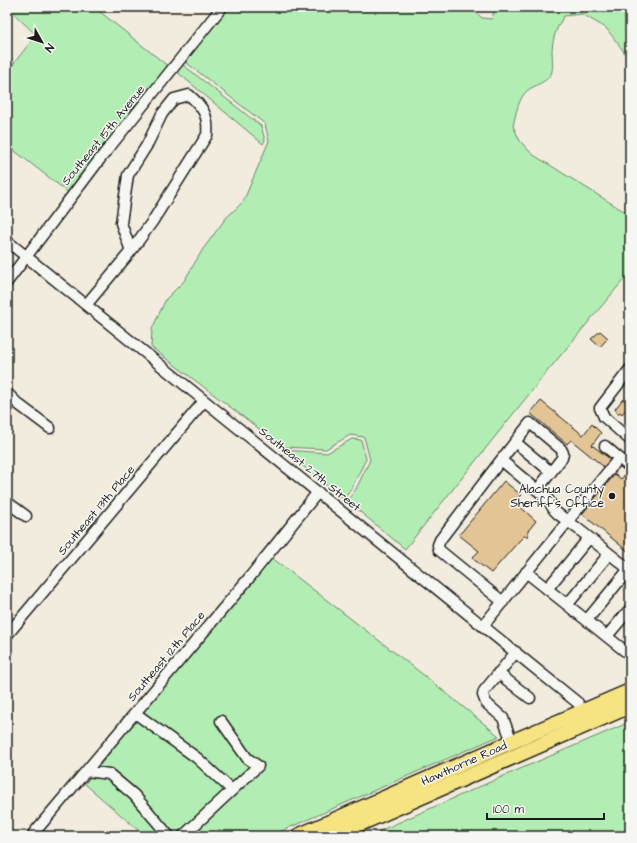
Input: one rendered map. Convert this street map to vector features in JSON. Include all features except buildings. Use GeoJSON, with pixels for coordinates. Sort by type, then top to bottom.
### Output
{"type":"FeatureCollection","features":[{"type":"Feature","properties":{"kind":"highway","name":"Hawthorne Road"},"geometry":{"type":"LineString","coordinates":[[298,836],[396,800],[585,717],[630,691]]}},
{"type":"Feature","properties":{"kind":"highway","name":"Hawthorne Road"},"geometry":{"type":"LineString","coordinates":[[332,836],[396,800],[512,742],[585,717],[630,706]]}},
{"type":"Feature","properties":{"kind":"street","name":"Southeast 15th Avenue"},"geometry":{"type":"LineString","coordinates":[[7,282],[100,159],[222,7]]}},
{"type":"Feature","properties":{"kind":"street"},"geometry":{"type":"LineString","coordinates":[[86,305],[131,251],[152,222],[207,135],[208,124],[201,105],[189,95],[174,99],[162,114],[147,145],[128,175],[121,223],[131,251]]}},
{"type":"Feature","properties":{"kind":"street","name":"Southeast 27th Street"},"geometry":{"type":"LineString","coordinates":[[7,241],[578,703],[585,717]]}},
{"type":"Feature","properties":{"kind":"street"},"geometry":{"type":"LineString","coordinates":[[630,369],[600,408],[604,417],[630,440]]}},
{"type":"Feature","properties":{"kind":"street"},"geometry":{"type":"LineString","coordinates":[[7,394],[50,428]]}},
{"type":"Feature","properties":{"kind":"street","name":"Southeast 13th Place"},"geometry":{"type":"LineString","coordinates":[[7,635],[204,401]]}},
{"type":"Feature","properties":{"kind":"street"},"geometry":{"type":"LineString","coordinates":[[503,602],[439,550],[438,545],[440,540],[530,423],[561,449],[563,453],[562,458],[537,490]]}},
{"type":"Feature","properties":{"kind":"street"},"geometry":{"type":"LineString","coordinates":[[515,442],[551,472]]}},
{"type":"Feature","properties":{"kind":"street"},"geometry":{"type":"LineString","coordinates":[[605,446],[626,464],[630,460]]}},
{"type":"Feature","properties":{"kind":"street"},"geometry":{"type":"LineString","coordinates":[[483,626],[619,458]]}},
{"type":"Feature","properties":{"kind":"street"},"geometry":{"type":"LineString","coordinates":[[501,460],[548,499],[554,510],[630,570],[587,620]]}},
{"type":"Feature","properties":{"kind":"street","name":"Southeast 12th Place"},"geometry":{"type":"LineString","coordinates":[[33,834],[136,713],[318,492]]}},
{"type":"Feature","properties":{"kind":"street"},"geometry":{"type":"LineString","coordinates":[[7,502],[26,516]]}},
{"type":"Feature","properties":{"kind":"street"},"geometry":{"type":"LineString","coordinates":[[547,589],[589,538]]}},
{"type":"Feature","properties":{"kind":"street"},"geometry":{"type":"LineString","coordinates":[[567,605],[609,554]]}},
{"type":"Feature","properties":{"kind":"street"},"geometry":{"type":"LineString","coordinates":[[526,572],[626,651],[630,649]]}},
{"type":"Feature","properties":{"kind":"street"},"geometry":{"type":"LineString","coordinates":[[607,636],[630,609]]}},
{"type":"Feature","properties":{"kind":"street"},"geometry":{"type":"LineString","coordinates":[[512,742],[502,718],[483,699],[483,695],[484,691],[516,652]]}},
{"type":"Feature","properties":{"kind":"street"},"geometry":{"type":"LineString","coordinates":[[498,673],[530,698]]}},
{"type":"Feature","properties":{"kind":"street"},"geometry":{"type":"LineString","coordinates":[[136,713],[197,758],[232,790]]}},
{"type":"Feature","properties":{"kind":"street"},"geometry":{"type":"LineString","coordinates":[[183,836],[258,766],[247,758],[221,721]]}},
{"type":"Feature","properties":{"kind":"street"},"geometry":{"type":"LineString","coordinates":[[87,771],[109,774],[134,795],[170,836]]}},
{"type":"Feature","properties":{"kind":"green space"},"geometry":{"type":"Polygon","coordinates":[[[7,7],[94,7],[169,67],[69,193],[7,145],[7,72],[36,35],[7,7]]]}},
{"type":"Feature","properties":{"kind":"green space"},"geometry":{"type":"Polygon","coordinates":[[[227,7],[470,7],[482,18],[492,19],[495,7],[630,7],[630,63],[622,49],[606,28],[582,14],[564,16],[557,28],[553,40],[553,65],[551,74],[547,79],[528,90],[522,97],[513,126],[520,141],[532,154],[630,215],[630,272],[546,373],[405,549],[347,501],[356,489],[370,460],[364,437],[350,435],[326,449],[283,447],[151,347],[152,329],[166,299],[184,281],[203,249],[226,218],[243,202],[269,141],[265,124],[183,60],[227,7]]]}},
{"type":"Feature","properties":{"kind":"green space"},"geometry":{"type":"Polygon","coordinates":[[[182,64],[261,126],[265,140],[263,144],[176,71],[182,64]]]}},
{"type":"Feature","properties":{"kind":"green space"},"geometry":{"type":"Polygon","coordinates":[[[352,439],[361,440],[366,459],[352,487],[344,499],[283,450],[327,453],[352,439]]]}},
{"type":"Feature","properties":{"kind":"green space"},"geometry":{"type":"Polygon","coordinates":[[[271,557],[430,680],[499,736],[270,836],[188,836],[260,769],[221,716],[216,720],[236,748],[252,766],[231,785],[141,713],[271,557]]]}},
{"type":"Feature","properties":{"kind":"green space"},"geometry":{"type":"Polygon","coordinates":[[[137,718],[195,761],[226,790],[177,836],[174,836],[97,769],[137,718]]]}},
{"type":"Feature","properties":{"kind":"green space"},"geometry":{"type":"Polygon","coordinates":[[[630,722],[630,836],[368,836],[506,775],[630,722]]]}},
{"type":"Feature","properties":{"kind":"green space"},"geometry":{"type":"Polygon","coordinates":[[[92,775],[108,778],[132,798],[165,836],[145,836],[85,784],[92,775]]]}},
{"type":"Feature","properties":{"kind":"place","name":"Alachua County Sheriff's Office"},"geometry":{"type":"Point","coordinates":[612,496]}}]}
